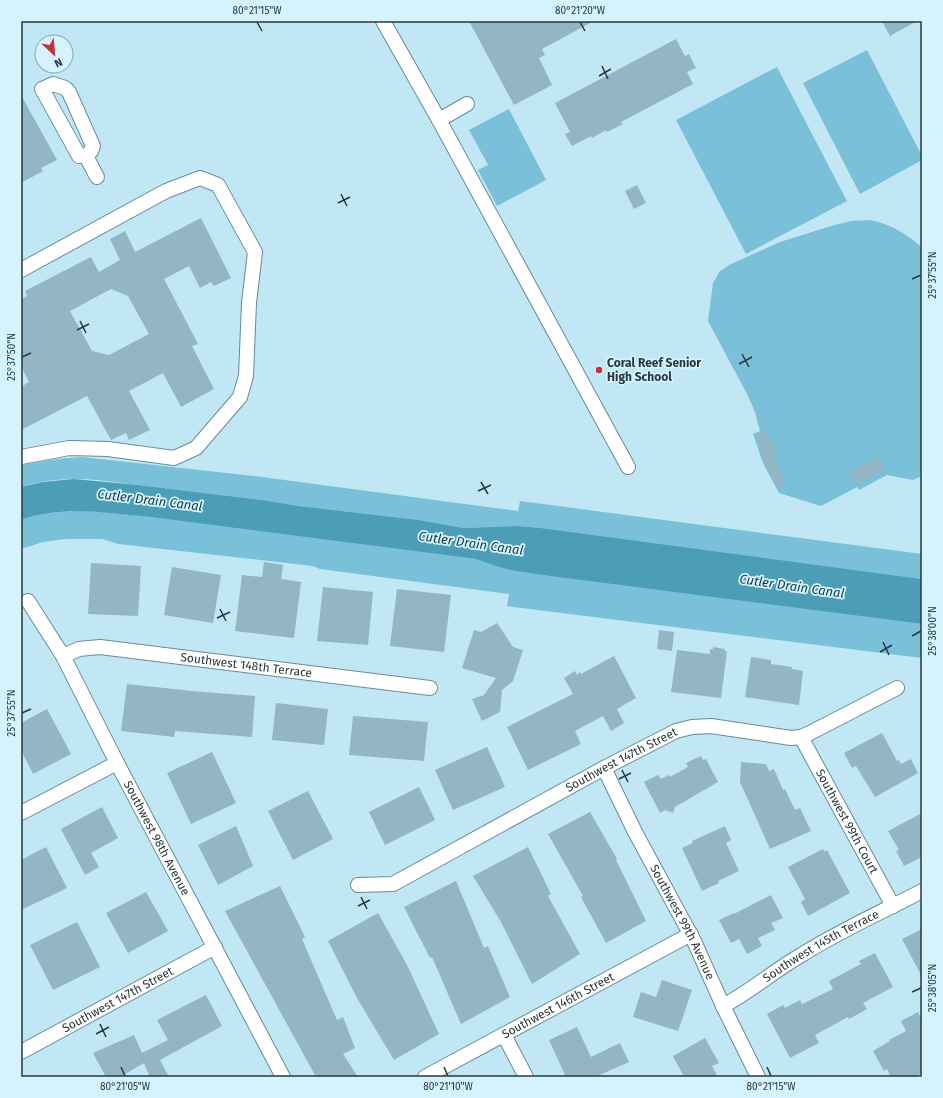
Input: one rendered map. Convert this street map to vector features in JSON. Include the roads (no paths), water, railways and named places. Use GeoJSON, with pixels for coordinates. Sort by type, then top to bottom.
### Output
{"type":"FeatureCollection","features":[{"type":"Feature","properties":{"kind":"street"},"geometry":{"type":"LineString","coordinates":[[383,21],[439,120],[628,467]]}},
{"type":"Feature","properties":{"kind":"street"},"geometry":{"type":"LineString","coordinates":[[54,84],[65,88],[69,92],[93,146],[91,151],[86,156],[79,156],[42,89],[54,84]]}},
{"type":"Feature","properties":{"kind":"street"},"geometry":{"type":"LineString","coordinates":[[439,120],[467,104]]}},
{"type":"Feature","properties":{"kind":"street"},"geometry":{"type":"LineString","coordinates":[[86,156],[97,177]]}},
{"type":"Feature","properties":{"kind":"street"},"geometry":{"type":"LineString","coordinates":[[21,270],[166,191],[200,178],[218,185],[255,252],[249,303],[246,376],[240,397],[196,448],[174,458],[108,450],[69,448],[21,457]]}},
{"type":"Feature","properties":{"kind":"street","name":"Southwest 98th Avenue"},"geometry":{"type":"LineString","coordinates":[[28,601],[63,656],[117,763],[283,1077]]}},
{"type":"Feature","properties":{"kind":"street","name":"Southwest 148th Terrace"},"geometry":{"type":"LineString","coordinates":[[63,656],[90,647],[100,647],[430,688]]}},
{"type":"Feature","properties":{"kind":"street","name":"Southwest 147th Street"},"geometry":{"type":"LineString","coordinates":[[358,885],[393,884],[667,735],[692,727],[711,726],[792,738],[801,737],[897,688]]}},
{"type":"Feature","properties":{"kind":"street","name":"Southwest 99th Court"},"geometry":{"type":"LineString","coordinates":[[801,737],[893,906]]}},
{"type":"Feature","properties":{"kind":"street"},"geometry":{"type":"LineString","coordinates":[[21,813],[117,763]]}},
{"type":"Feature","properties":{"kind":"street","name":"Southwest 99th Avenue"},"geometry":{"type":"LineString","coordinates":[[604,768],[635,832],[691,934],[723,1006],[758,1077]]}},
{"type":"Feature","properties":{"kind":"street","name":"Southwest 145th Terrace"},"geometry":{"type":"LineString","coordinates":[[723,1006],[745,994],[787,963],[922,891]]}},
{"type":"Feature","properties":{"kind":"street","name":"Southwest 146th Street"},"geometry":{"type":"LineString","coordinates":[[425,1077],[691,934]]}},
{"type":"Feature","properties":{"kind":"street","name":"Southwest 147th Street"},"geometry":{"type":"LineString","coordinates":[[21,1052],[215,947]]}},
{"type":"Feature","properties":{"kind":"street"},"geometry":{"type":"LineString","coordinates":[[504,1035],[526,1077]]}},
{"type":"Feature","properties":{"kind":"water","name":"Cutler Drain Canal"},"geometry":{"type":"Polygon","coordinates":[[[74,479],[263,500],[299,506],[419,520],[464,528],[518,526],[541,528],[922,579],[922,624],[557,577],[515,571],[476,559],[150,517],[101,512],[69,511],[37,515],[21,520],[21,487],[42,482],[74,479]]]}},
{"type":"Feature","properties":{"kind":"place","name":"Coral Reef Senior High School"},"geometry":{"type":"Point","coordinates":[599,370]}}]}
